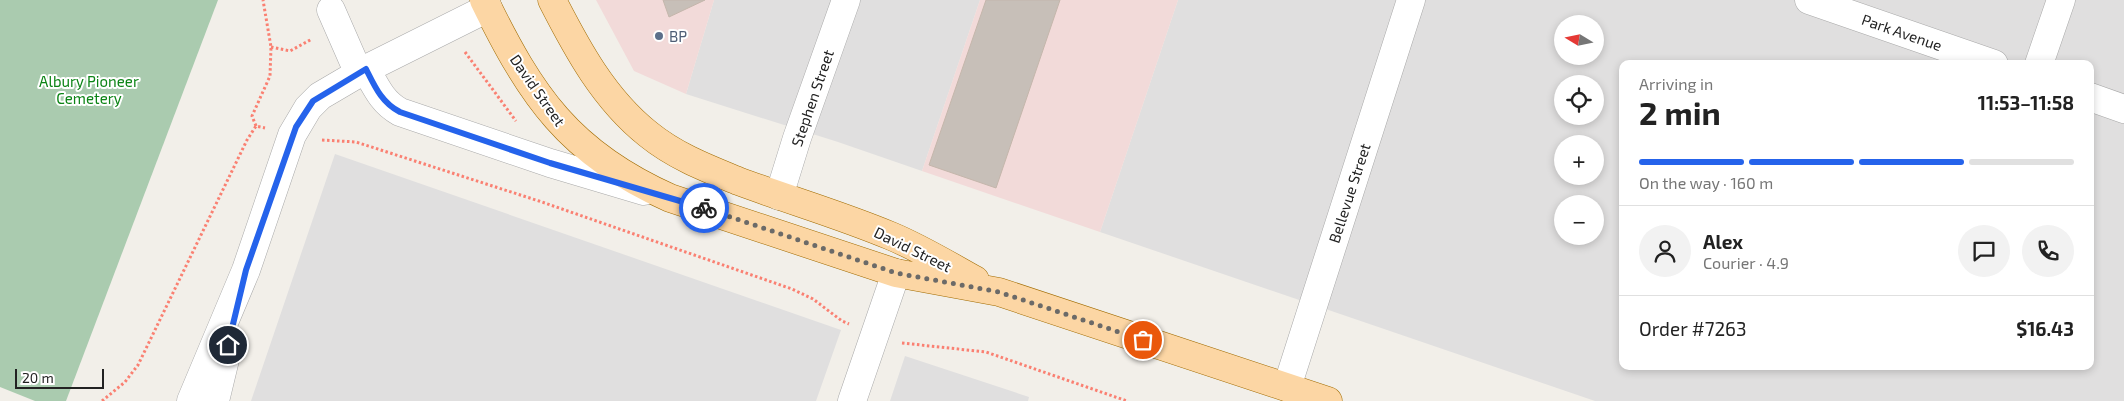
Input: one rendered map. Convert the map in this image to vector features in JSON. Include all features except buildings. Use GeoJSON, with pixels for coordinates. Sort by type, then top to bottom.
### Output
{"type":"FeatureCollection","features":[{"type":"Feature","properties":{"kind":"main road","name":"David Street"},"geometry":{"type":"LineString","coordinates":[[552,0],[595,78],[620,109],[647,134],[673,152],[706,168],[779,196],[893,236],[999,292]]}},
{"type":"Feature","properties":{"kind":"main road","name":"David Street"},"geometry":{"type":"LineString","coordinates":[[492,3],[519,66],[551,113],[566,130],[608,164],[650,189],[670,198],[896,273],[999,292],[1328,401]]}},
{"type":"Feature","properties":{"kind":"street","name":"Stephen Street"},"geometry":{"type":"LineString","coordinates":[[779,196],[797,138],[846,0]]}},
{"type":"Feature","properties":{"kind":"street","name":"Bellevue Street"},"geometry":{"type":"LineString","coordinates":[[1287,387],[1411,0]]}},
{"type":"Feature","properties":{"kind":"street","name":"Park Avenue"},"geometry":{"type":"LineString","coordinates":[[1809,0],[1982,60]]}},
{"type":"Feature","properties":{"kind":"street"},"geometry":{"type":"LineString","coordinates":[[2040,60],[2061,0]]}},
{"type":"Feature","properties":{"kind":"street"},"geometry":{"type":"LineString","coordinates":[[191,401],[246,270],[292,135],[301,117],[313,101],[363,71],[455,25],[492,3]]}},
{"type":"Feature","properties":{"kind":"street"},"geometry":{"type":"LineString","coordinates":[[329,14],[363,71],[381,96],[387,104],[400,112],[550,163],[670,198]]}},
{"type":"Feature","properties":{"kind":"street"},"geometry":{"type":"LineString","coordinates":[[2094,98],[2124,109]]}},
{"type":"Feature","properties":{"kind":"street"},"geometry":{"type":"LineString","coordinates":[[215,401],[246,270]]}},
{"type":"Feature","properties":{"kind":"street"},"geometry":{"type":"LineString","coordinates":[[852,401],[896,273]]}},
{"type":"Feature","properties":{"kind":"path"},"geometry":{"type":"LineString","coordinates":[[256,126],[252,116],[270,76],[272,47],[263,0]]}},
{"type":"Feature","properties":{"kind":"path"},"geometry":{"type":"LineString","coordinates":[[272,47],[290,51],[329,14]]}},
{"type":"Feature","properties":{"kind":"path"},"geometry":{"type":"LineString","coordinates":[[455,25],[466,55],[519,125]]}},
{"type":"Feature","properties":{"kind":"path"},"geometry":{"type":"LineString","coordinates":[[256,126],[292,135],[356,142],[539,200],[792,289],[813,299],[842,321],[901,343],[986,352],[1127,401]]}},
{"type":"Feature","properties":{"kind":"path"},"geometry":{"type":"LineString","coordinates":[[102,401],[109,399],[138,365],[247,140],[256,126]]}},
{"type":"Feature","properties":{"kind":"shaded area","name":"BP"},"geometry":{"type":"Polygon","coordinates":[[[596,0],[714,0],[686,94],[634,71],[596,0]]]}},
{"type":"Feature","properties":{"kind":"shaded area"},"geometry":{"type":"Polygon","coordinates":[[[714,0],[980,0],[922,171],[838,142],[686,94],[714,0]]]}},
{"type":"Feature","properties":{"kind":"shaded area"},"geometry":{"type":"Polygon","coordinates":[[[980,0],[1178,0],[1100,232],[922,171],[980,0]]]}},
{"type":"Feature","properties":{"kind":"shaded area"},"geometry":{"type":"Polygon","coordinates":[[[1178,0],[2124,0],[2124,401],[1595,401],[1100,232],[1178,0]]]}},
{"type":"Feature","properties":{"kind":"shaded area"},"geometry":{"type":"Polygon","coordinates":[[[335,154],[841,330],[816,401],[251,401],[335,154]]]}},
{"type":"Feature","properties":{"kind":"shaded area"},"geometry":{"type":"Polygon","coordinates":[[[905,356],[1029,397],[1028,401],[890,401],[905,356]]]}},
{"type":"Feature","properties":{"kind":"green space","name":"Albury Pioneer Cemetery"},"geometry":{"type":"Polygon","coordinates":[[[0,0],[218,0],[66,401],[35,401],[0,387],[0,0]]]}},
{"type":"Feature","properties":{"kind":"way so far"},"geometry":{"type":"LineString","coordinates":[[704,208],[896,273],[999,292],[1143,340]]}},
{"type":"Feature","properties":{"kind":"place","name":"BP"},"geometry":{"type":"Point","coordinates":[659,36]}},
{"type":"Feature","properties":{"kind":"route"},"geometry":{"type":"LineString","coordinates":[[228,345],[246,270],[289,143],[301,117],[313,101],[366,69],[387,104],[400,112],[550,163],[704,208]]}}]}
